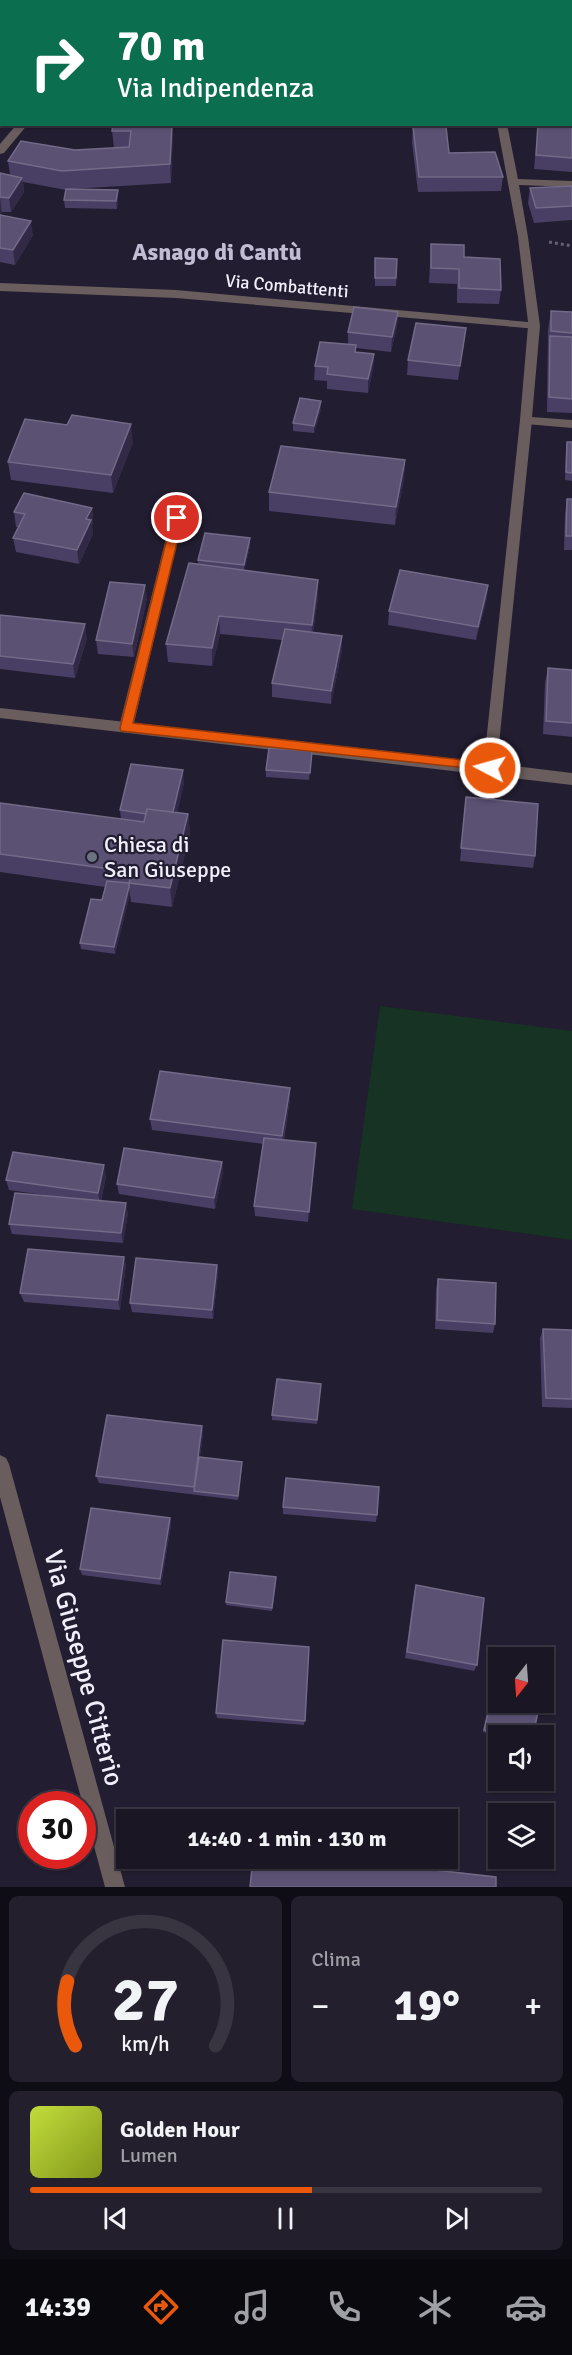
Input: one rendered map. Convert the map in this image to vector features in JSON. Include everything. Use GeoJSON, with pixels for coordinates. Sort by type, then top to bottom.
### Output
{"type":"FeatureCollection","features":[{"type":"Feature","properties":{"kind":"street"},"geometry":{"type":"LineString","coordinates":[[0,151],[21,126]]}},
{"type":"Feature","properties":{"kind":"street"},"geometry":{"type":"LineString","coordinates":[[490,768],[534,326],[523,237],[502,126]]}},
{"type":"Feature","properties":{"kind":"street"},"geometry":{"type":"LineString","coordinates":[[513,182],[572,184]]}},
{"type":"Feature","properties":{"kind":"street","name":"Via Combattenti"},"geometry":{"type":"LineString","coordinates":[[0,286],[176,294],[534,326]]}},
{"type":"Feature","properties":{"kind":"street"},"geometry":{"type":"LineString","coordinates":[[526,420],[572,424]]}},
{"type":"Feature","properties":{"kind":"street"},"geometry":{"type":"LineString","coordinates":[[126,728],[177,518]]}},
{"type":"Feature","properties":{"kind":"street"},"geometry":{"type":"LineString","coordinates":[[0,713],[572,779]]}},
{"type":"Feature","properties":{"kind":"street","name":"Via Giuseppe Citterio"},"geometry":{"type":"LineString","coordinates":[[0,1464],[115,1887]]}},
{"type":"Feature","properties":{"kind":"green space"},"geometry":{"type":"Polygon","coordinates":[[[380,1006],[572,1031],[572,1240],[352,1209],[380,1006]]]}},
{"type":"Feature","properties":{"kind":"building"},"geometry":{"type":"Polygon","coordinates":[[[113,126],[172,126],[170,164],[62,171],[8,161],[21,141],[75,150],[129,147],[131,131],[112,131],[113,126]]]}},
{"type":"Feature","properties":{"kind":"building"},"geometry":{"type":"Polygon","coordinates":[[[538,126],[572,126],[572,158],[536,155],[538,126]]]}},
{"type":"Feature","properties":{"kind":"building"},"geometry":{"type":"Polygon","coordinates":[[[413,127],[446,127],[449,153],[495,152],[503,177],[419,177],[413,127]]]}},
{"type":"Feature","properties":{"kind":"building"},"geometry":{"type":"Polygon","coordinates":[[[0,173],[22,178],[9,198],[0,197],[0,173]]]}},
{"type":"Feature","properties":{"kind":"building"},"geometry":{"type":"Polygon","coordinates":[[[572,186],[572,206],[536,208],[530,188],[572,186]]]}},
{"type":"Feature","properties":{"kind":"building"},"geometry":{"type":"Polygon","coordinates":[[[66,189],[118,190],[116,201],[64,200],[66,189]]]}},
{"type":"Feature","properties":{"kind":"building"},"geometry":{"type":"Polygon","coordinates":[[[0,215],[31,221],[13,250],[0,248],[0,215]]]}},
{"type":"Feature","properties":{"kind":"building"},"geometry":{"type":"Polygon","coordinates":[[[431,244],[464,245],[464,257],[500,259],[501,290],[459,288],[459,269],[431,268],[431,244]]]}},
{"type":"Feature","properties":{"kind":"building"},"geometry":{"type":"Polygon","coordinates":[[[375,258],[397,259],[396,278],[375,278],[375,258]]]}},
{"type":"Feature","properties":{"kind":"building"},"geometry":{"type":"Polygon","coordinates":[[[354,307],[398,312],[392,337],[348,332],[354,307]]]}},
{"type":"Feature","properties":{"kind":"building"},"geometry":{"type":"Polygon","coordinates":[[[551,311],[572,312],[572,333],[551,331],[551,311]]]}},
{"type":"Feature","properties":{"kind":"building"},"geometry":{"type":"Polygon","coordinates":[[[416,323],[466,328],[460,366],[408,360],[416,323]]]}},
{"type":"Feature","properties":{"kind":"building"},"geometry":{"type":"Polygon","coordinates":[[[550,336],[572,337],[572,399],[549,397],[550,336]]]}},
{"type":"Feature","properties":{"kind":"building"},"geometry":{"type":"Polygon","coordinates":[[[320,342],[356,345],[355,352],[374,354],[368,379],[327,374],[328,367],[315,366],[320,342]]]}},
{"type":"Feature","properties":{"kind":"building"},"geometry":{"type":"Polygon","coordinates":[[[300,398],[321,401],[314,426],[293,423],[300,398]]]}},
{"type":"Feature","properties":{"kind":"building"},"geometry":{"type":"Polygon","coordinates":[[[72,415],[131,424],[111,475],[8,462],[25,419],[67,425],[72,415]]]}},
{"type":"Feature","properties":{"kind":"building"},"geometry":{"type":"Polygon","coordinates":[[[567,442],[572,442],[572,473],[566,472],[567,442]]]}},
{"type":"Feature","properties":{"kind":"building"},"geometry":{"type":"Polygon","coordinates":[[[281,446],[405,460],[396,507],[269,492],[281,446]]]}},
{"type":"Feature","properties":{"kind":"building"},"geometry":{"type":"Polygon","coordinates":[[[24,493],[92,508],[86,519],[91,520],[77,550],[13,538],[25,514],[14,512],[24,493]]]}},
{"type":"Feature","properties":{"kind":"building"},"geometry":{"type":"Polygon","coordinates":[[[567,499],[572,499],[572,536],[566,536],[567,499]]]}},
{"type":"Feature","properties":{"kind":"building"},"geometry":{"type":"Polygon","coordinates":[[[205,533],[250,538],[244,565],[198,560],[205,533]]]}},
{"type":"Feature","properties":{"kind":"building"},"geometry":{"type":"Polygon","coordinates":[[[189,563],[318,580],[312,625],[219,616],[212,648],[166,644],[189,563]]]}},
{"type":"Feature","properties":{"kind":"building"},"geometry":{"type":"Polygon","coordinates":[[[400,570],[488,585],[478,627],[389,611],[400,570]]]}},
{"type":"Feature","properties":{"kind":"building"},"geometry":{"type":"Polygon","coordinates":[[[110,582],[145,585],[132,644],[96,640],[110,582]]]}},
{"type":"Feature","properties":{"kind":"building"},"geometry":{"type":"Polygon","coordinates":[[[0,615],[85,624],[73,664],[0,656],[0,615]]]}},
{"type":"Feature","properties":{"kind":"building"},"geometry":{"type":"Polygon","coordinates":[[[285,629],[342,636],[331,691],[272,683],[285,629]]]}},
{"type":"Feature","properties":{"kind":"building"},"geometry":{"type":"Polygon","coordinates":[[[548,668],[572,670],[572,723],[546,721],[548,668]]]}},
{"type":"Feature","properties":{"kind":"building"},"geometry":{"type":"Polygon","coordinates":[[[269,748],[312,751],[310,773],[266,770],[269,748]]]}},
{"type":"Feature","properties":{"kind":"building"},"geometry":{"type":"Polygon","coordinates":[[[131,764],[183,770],[173,812],[147,809],[146,814],[120,810],[131,764]]]}},
{"type":"Feature","properties":{"kind":"building"},"geometry":{"type":"Polygon","coordinates":[[[466,797],[538,804],[535,856],[461,848],[466,797]]]}},
{"type":"Feature","properties":{"kind":"building","name":"Chiesa di San Giuseppe"},"geometry":{"type":"Polygon","coordinates":[[[0,803],[144,822],[147,809],[188,814],[170,888],[129,883],[132,872],[0,854],[0,803]]]}},
{"type":"Feature","properties":{"kind":"building"},"geometry":{"type":"Polygon","coordinates":[[[107,881],[129,883],[114,947],[80,943],[91,899],[102,900],[107,881]]]}},
{"type":"Feature","properties":{"kind":"building"},"geometry":{"type":"Polygon","coordinates":[[[160,1071],[290,1088],[282,1136],[150,1119],[160,1071]]]}},
{"type":"Feature","properties":{"kind":"building"},"geometry":{"type":"Polygon","coordinates":[[[264,1138],[316,1143],[309,1212],[254,1206],[264,1138]]]}},
{"type":"Feature","properties":{"kind":"building"},"geometry":{"type":"Polygon","coordinates":[[[124,1148],[222,1162],[214,1198],[117,1184],[124,1148]]]}},
{"type":"Feature","properties":{"kind":"building"},"geometry":{"type":"Polygon","coordinates":[[[13,1152],[104,1165],[98,1193],[6,1180],[13,1152]]]}},
{"type":"Feature","properties":{"kind":"building"},"geometry":{"type":"Polygon","coordinates":[[[15,1193],[126,1203],[121,1233],[9,1224],[15,1193]]]}},
{"type":"Feature","properties":{"kind":"building"},"geometry":{"type":"Polygon","coordinates":[[[28,1249],[124,1257],[118,1300],[20,1293],[28,1249]]]}},
{"type":"Feature","properties":{"kind":"building"},"geometry":{"type":"Polygon","coordinates":[[[136,1258],[217,1265],[212,1310],[130,1303],[136,1258]]]}},
{"type":"Feature","properties":{"kind":"building"},"geometry":{"type":"Polygon","coordinates":[[[438,1279],[496,1283],[495,1324],[437,1320],[438,1279]]]}},
{"type":"Feature","properties":{"kind":"building"},"geometry":{"type":"Polygon","coordinates":[[[543,1329],[572,1330],[572,1399],[546,1398],[543,1329]]]}},
{"type":"Feature","properties":{"kind":"building"},"geometry":{"type":"Polygon","coordinates":[[[277,1379],[321,1384],[317,1420],[272,1415],[277,1379]]]}},
{"type":"Feature","properties":{"kind":"building"},"geometry":{"type":"Polygon","coordinates":[[[107,1415],[202,1426],[194,1487],[96,1476],[107,1415]]]}},
{"type":"Feature","properties":{"kind":"building"},"geometry":{"type":"Polygon","coordinates":[[[199,1457],[242,1462],[238,1496],[194,1491],[199,1457]]]}},
{"type":"Feature","properties":{"kind":"building"},"geometry":{"type":"Polygon","coordinates":[[[286,1478],[379,1487],[377,1515],[283,1507],[286,1478]]]}},
{"type":"Feature","properties":{"kind":"building"},"geometry":{"type":"Polygon","coordinates":[[[91,1508],[170,1518],[160,1579],[80,1569],[91,1508]]]}},
{"type":"Feature","properties":{"kind":"building"},"geometry":{"type":"Polygon","coordinates":[[[230,1572],[276,1577],[272,1608],[226,1602],[230,1572]]]}},
{"type":"Feature","properties":{"kind":"building"},"geometry":{"type":"Polygon","coordinates":[[[416,1585],[484,1598],[477,1665],[407,1652],[416,1585]]]}},
{"type":"Feature","properties":{"kind":"building"},"geometry":{"type":"Polygon","coordinates":[[[223,1640],[309,1647],[305,1721],[216,1713],[223,1640]]]}},
{"type":"Feature","properties":{"kind":"building"},"geometry":{"type":"Polygon","coordinates":[[[488,1712],[538,1713],[535,1725],[488,1725],[488,1731],[484,1730],[488,1712]]]}},
{"type":"Feature","properties":{"kind":"building"},"geometry":{"type":"Polygon","coordinates":[[[252,1869],[425,1869],[496,1877],[496,1887],[250,1887],[252,1869]]]}},
{"type":"Feature","properties":{"kind":"place","name":"Chiesa di San Giuseppe"},"geometry":{"type":"Point","coordinates":[92,857]}},
{"type":"Feature","properties":{"kind":"district","name":"Asnago di Cantù"},"geometry":{"type":"Point","coordinates":[217,252]}},
{"type":"Feature","properties":{"kind":"route"},"geometry":{"type":"LineString","coordinates":[[177,518],[126,728],[490,768]]}}]}
